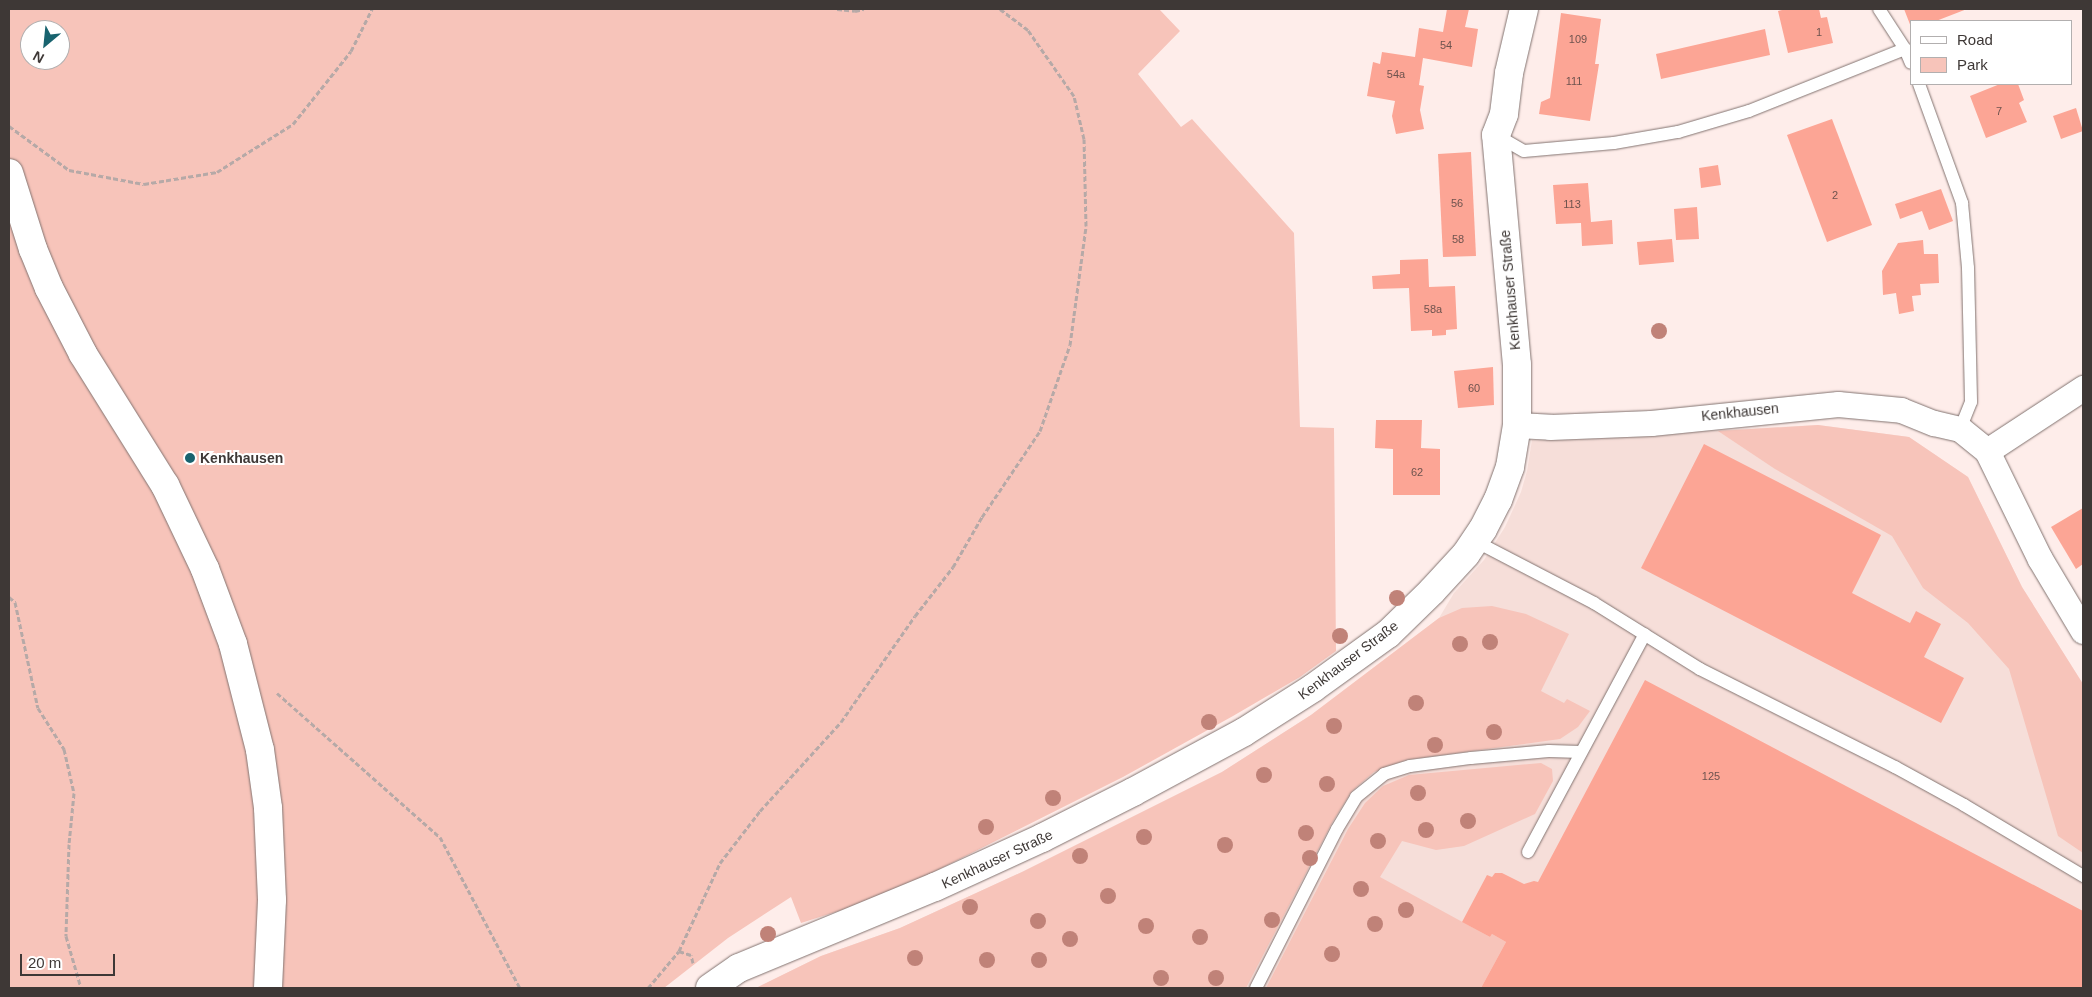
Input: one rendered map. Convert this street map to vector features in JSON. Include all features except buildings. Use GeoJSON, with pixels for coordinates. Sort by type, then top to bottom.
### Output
{"type":"FeatureCollection","features":[{"type":"Feature","properties":{"kind":"street","name":"Kenkhauser Straße"},"geometry":{"type":"LineString","coordinates":[[710,988],[739,968],[935,887],[1042,838],[1133,792],[1244,732],[1313,688],[1388,634],[1432,591],[1475,541],[1491,515],[1505,480],[1517,425],[1517,365],[1496,135],[1504,114],[1509,72],[1524,9]]}},
{"type":"Feature","properties":{"kind":"street"},"geometry":{"type":"LineString","coordinates":[[9,173],[33,249],[49,288],[83,354],[145,452],[183,520],[225,620],[242,675],[260,750],[268,808],[272,900],[268,988]]}},
{"type":"Feature","properties":{"kind":"street"},"geometry":{"type":"LineString","coordinates":[[1987,451],[2083,388]]}},
{"type":"Feature","properties":{"kind":"street","name":"Kenkhausen"},"geometry":{"type":"LineString","coordinates":[[1517,425],[1558,427],[1651,422],[1838,404],[1901,410],[1934,423],[1960,429],[1987,451],[2040,559],[2083,631]]}},
{"type":"Feature","properties":{"kind":"lane"},"geometry":{"type":"LineString","coordinates":[[1879,9],[1910,60]]}},
{"type":"Feature","properties":{"kind":"lane"},"geometry":{"type":"LineString","coordinates":[[1496,135],[1524,151],[1614,143],[1678,132],[1749,111],[1905,49]]}},
{"type":"Feature","properties":{"kind":"lane"},"geometry":{"type":"LineString","coordinates":[[1919,85],[1962,204],[1968,268],[1971,402],[1960,429]]}},
{"type":"Feature","properties":{"kind":"lane"},"geometry":{"type":"LineString","coordinates":[[1475,541],[1594,603],[1700,669],[1894,767],[1964,805],[2083,876]]}},
{"type":"Feature","properties":{"kind":"lane"},"geometry":{"type":"LineString","coordinates":[[1528,852],[1645,634]]}},
{"type":"Feature","properties":{"kind":"lane"},"geometry":{"type":"LineString","coordinates":[[1256,988],[1337,830],[1356,797],[1384,774],[1410,766],[1471,758],[1549,751],[1581,752]]}},
{"type":"Feature","properties":{"kind":"path"},"geometry":{"type":"LineString","coordinates":[[9,126],[69,170],[144,184],[217,172],[293,124],[351,51],[372,9]]}},
{"type":"Feature","properties":{"kind":"path"},"geometry":{"type":"LineString","coordinates":[[837,9],[855,11],[864,9]]}},
{"type":"Feature","properties":{"kind":"path"},"geometry":{"type":"LineString","coordinates":[[648,988],[679,951],[720,863],[760,811],[841,722],[915,616],[953,567],[982,517],[1040,430],[1070,345],[1086,226],[1084,139],[1074,96],[1028,30],[1000,9]]}},
{"type":"Feature","properties":{"kind":"path"},"geometry":{"type":"LineString","coordinates":[[9,597],[16,602],[38,708],[64,749],[74,793],[69,844],[66,936],[82,988]]}},
{"type":"Feature","properties":{"kind":"path"},"geometry":{"type":"LineString","coordinates":[[242,675],[279,694],[336,747],[440,837],[520,988]]}},
{"type":"Feature","properties":{"kind":"path"},"geometry":{"type":"LineString","coordinates":[[679,951],[691,955],[698,982],[710,988]]}},
{"type":"Feature","properties":{"kind":"shaded area"},"geometry":{"type":"Polygon","coordinates":[[[1818,425],[1909,437],[1968,477],[2022,587],[2083,684],[2083,988],[756,988],[821,956],[900,928],[1022,872],[1222,772],[1311,715],[1439,618],[1454,593],[1484,560],[1505,527],[1521,492],[1527,471],[1532,440],[1818,425]]]}},
{"type":"Feature","properties":{"kind":"green space"},"geometry":{"type":"Polygon","coordinates":[[[9,9],[1159,9],[1180,31],[1138,74],[1181,127],[1192,119],[1294,233],[1300,427],[1334,428],[1336,651],[1300,677],[1123,777],[924,877],[845,909],[801,923],[791,897],[728,938],[664,988],[9,988],[9,9]]]}},
{"type":"Feature","properties":{"kind":"green space"},"geometry":{"type":"Polygon","coordinates":[[[1818,425],[1909,437],[1968,477],[2022,587],[2083,684],[2083,853],[2058,836],[2009,669],[1968,623],[1923,588],[1892,536],[1775,469],[1718,431],[1818,425]]]}},
{"type":"Feature","properties":{"kind":"green space"},"geometry":{"type":"Polygon","coordinates":[[[1492,606],[1526,614],[1569,634],[1541,691],[1564,703],[1567,699],[1590,711],[1578,727],[1560,739],[1406,760],[1374,772],[1352,791],[1333,821],[1246,988],[756,988],[821,956],[900,928],[1022,872],[1222,772],[1311,715],[1439,618],[1462,608],[1492,606]]]}},
{"type":"Feature","properties":{"kind":"green space"},"geometry":{"type":"Polygon","coordinates":[[[1541,763],[1552,769],[1553,781],[1535,814],[1464,846],[1436,850],[1402,841],[1380,877],[1490,937],[1492,934],[1506,942],[1481,988],[1266,988],[1348,829],[1365,803],[1383,786],[1409,775],[1541,763]]]}},
{"type":"Feature","properties":{"kind":"place","name":"Kenkhausen"},"geometry":{"type":"Point","coordinates":[190,458]}}]}
